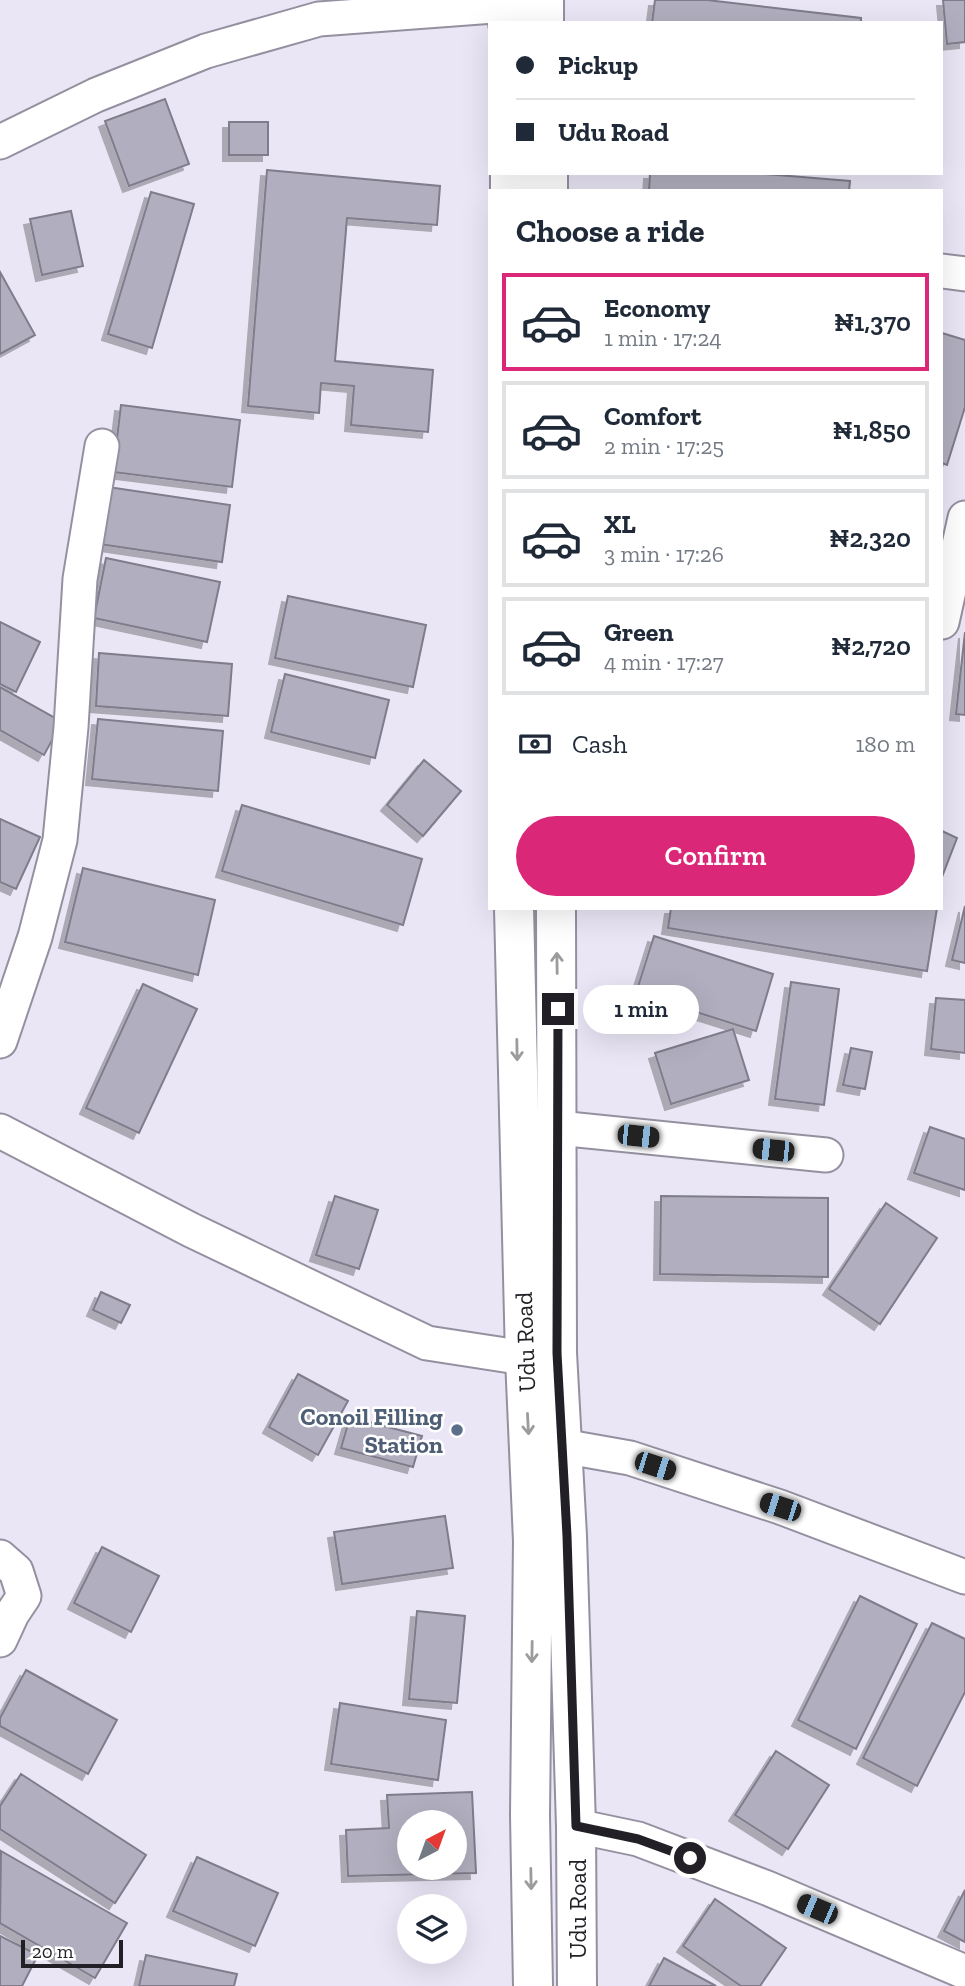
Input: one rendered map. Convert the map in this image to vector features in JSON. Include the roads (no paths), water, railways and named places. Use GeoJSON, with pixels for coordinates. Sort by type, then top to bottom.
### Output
{"type":"FeatureCollection","features":[{"type":"Feature","properties":{"kind":"main road"},"geometry":{"type":"LineString","coordinates":[[516,7],[540,21]]}},
{"type":"Feature","properties":{"kind":"main road","name":"Udu Road"},"geometry":{"type":"LineString","coordinates":[[514,910],[525,1358],[533,1541],[530,1815],[533,1986]]}},
{"type":"Feature","properties":{"kind":"main road","name":"Udu Road"},"geometry":{"type":"LineString","coordinates":[[556,910],[557,1353],[576,1826],[577,1986]]}},
{"type":"Feature","properties":{"kind":"street"},"geometry":{"type":"LineString","coordinates":[[0,142],[96,95],[206,51],[319,19],[516,7]]}},
{"type":"Feature","properties":{"kind":"street"},"geometry":{"type":"LineString","coordinates":[[943,271],[965,274]]}},
{"type":"Feature","properties":{"kind":"street"},"geometry":{"type":"LineString","coordinates":[[0,1041],[35,937],[60,840],[71,727],[80,579],[102,446]]}},
{"type":"Feature","properties":{"kind":"street"},"geometry":{"type":"LineString","coordinates":[[943,617],[965,518]]}},
{"type":"Feature","properties":{"kind":"street"},"geometry":{"type":"LineString","coordinates":[[558,1128],[826,1155]]}},
{"type":"Feature","properties":{"kind":"street"},"geometry":{"type":"LineString","coordinates":[[0,1131],[191,1230],[427,1343],[525,1358]]}},
{"type":"Feature","properties":{"kind":"street"},"geometry":{"type":"LineString","coordinates":[[562,1446],[630,1458],[755,1499],[965,1577]]}},
{"type":"Feature","properties":{"kind":"street"},"geometry":{"type":"LineString","coordinates":[[0,1557],[16,1571],[24,1596],[0,1640]]}},
{"type":"Feature","properties":{"kind":"street"},"geometry":{"type":"LineString","coordinates":[[576,1826],[651,1844],[767,1888],[965,1972]]}},
{"type":"Feature","properties":{"kind":"place","name":"Conoil Filling Station"},"geometry":{"type":"Point","coordinates":[457,1430]}}]}
